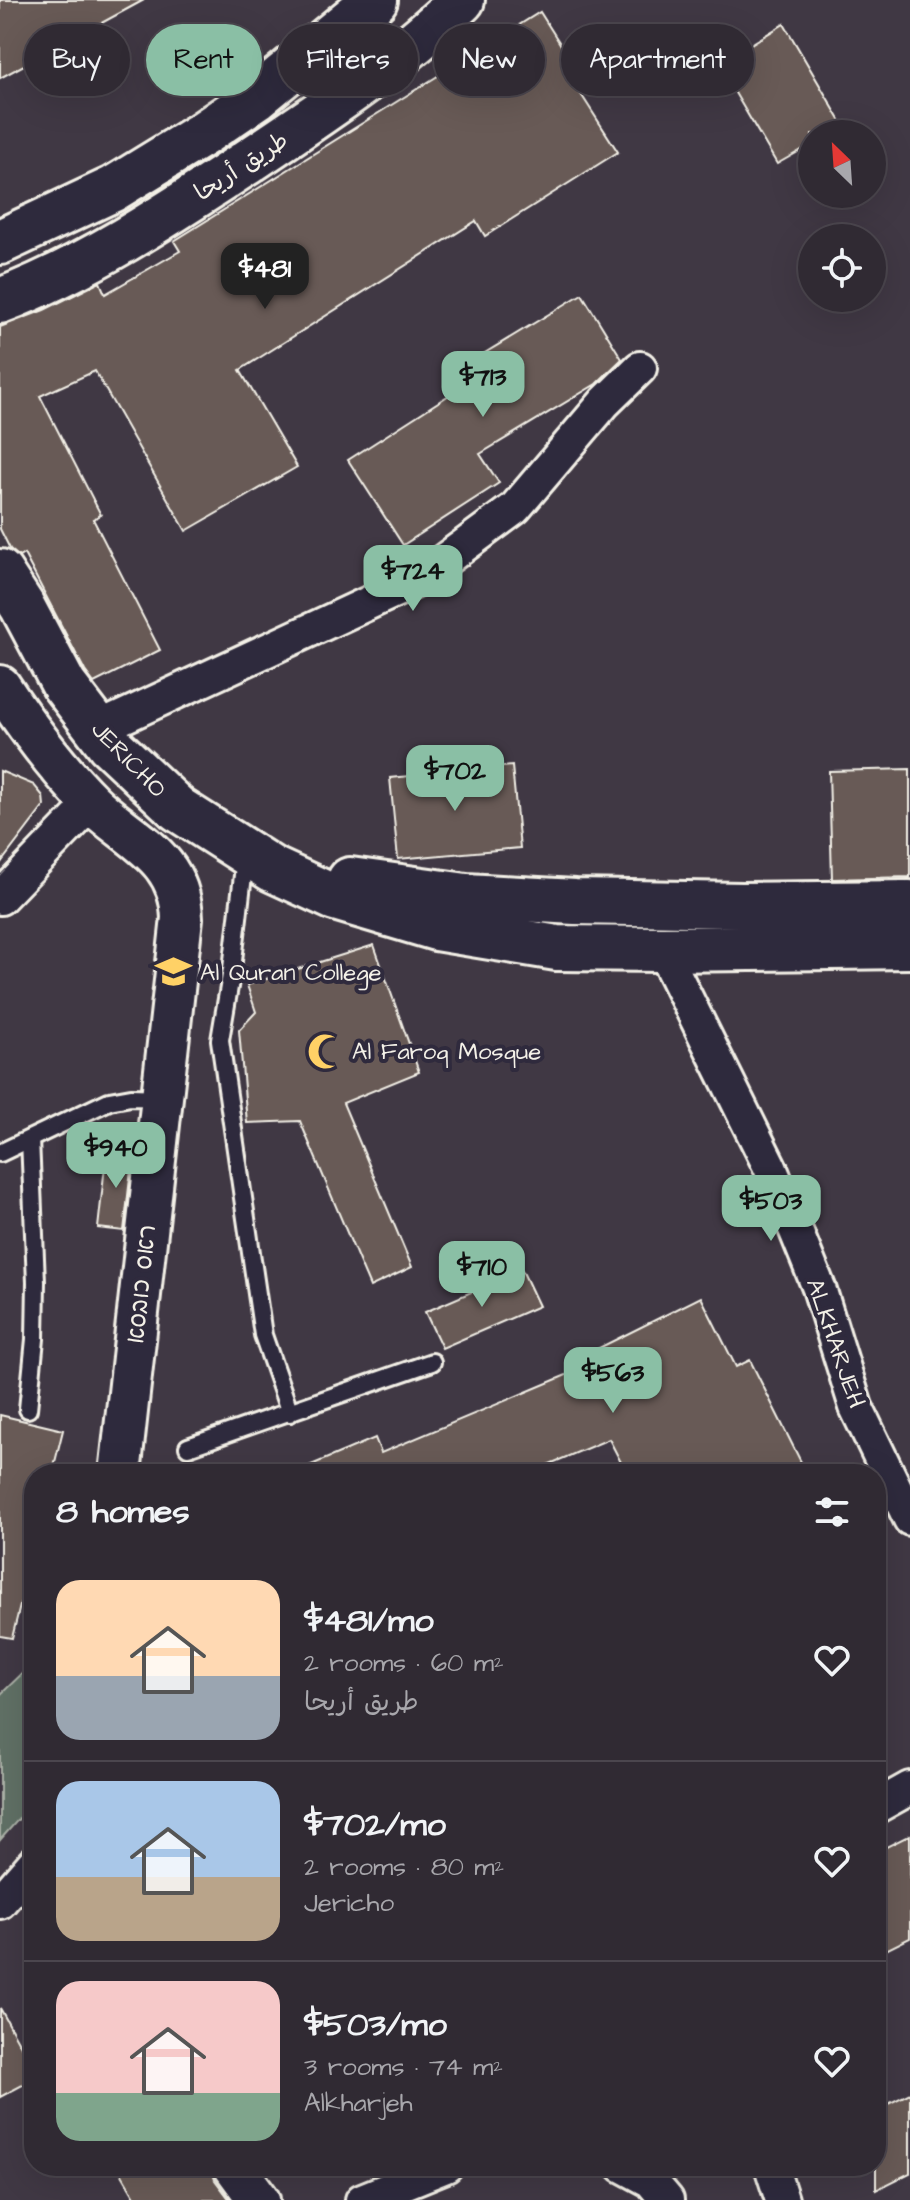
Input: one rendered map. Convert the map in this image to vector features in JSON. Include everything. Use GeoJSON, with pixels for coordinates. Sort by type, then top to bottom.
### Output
{"type":"FeatureCollection","features":[{"type":"Feature","properties":{"kind":"main road","name":"طريق أريحا"},"geometry":{"type":"LineString","coordinates":[[113,189],[257,97],[375,0]]}},
{"type":"Feature","properties":{"kind":"main road","name":"طريق أريحا"},"geometry":{"type":"LineString","coordinates":[[0,301],[85,262],[138,233],[321,113],[442,20],[462,0]]}},
{"type":"Feature","properties":{"kind":"main road"},"geometry":{"type":"LineString","coordinates":[[0,242],[113,189],[138,233]]}},
{"type":"Feature","properties":{"kind":"main road","name":"JERICHO"},"geometry":{"type":"LineString","coordinates":[[0,572],[64,685],[109,744],[178,809],[259,860],[335,898],[436,928],[557,948],[910,946]]}},
{"type":"Feature","properties":{"kind":"main road"},"geometry":{"type":"LineString","coordinates":[[259,860],[481,897],[727,905],[910,903]]}},
{"type":"Feature","properties":{"kind":"street"},"geometry":{"type":"LineString","coordinates":[[97,729],[416,581],[515,508],[605,402],[640,368]]}},
{"type":"Feature","properties":{"kind":"street","name":"ראס כובסא"},"geometry":{"type":"LineString","coordinates":[[1,690],[24,724],[92,803],[155,855],[181,896],[182,918],[121,1464]]}},
{"type":"Feature","properties":{"kind":"street"},"geometry":{"type":"LineString","coordinates":[[0,898],[92,803]]}},
{"type":"Feature","properties":{"kind":"street","name":"ALKHARJEH"},"geometry":{"type":"LineString","coordinates":[[662,949],[770,1167],[819,1288],[856,1407],[883,1464]]}},
{"type":"Feature","properties":{"kind":"street","name":"ALKHARJEH"},"geometry":{"type":"LineString","coordinates":[[886,1469],[910,1519]]}},
{"type":"Feature","properties":{"kind":"street"},"geometry":{"type":"LineString","coordinates":[[886,1801],[910,1788]]}},
{"type":"Feature","properties":{"kind":"street"},"geometry":{"type":"LineString","coordinates":[[0,1902],[24,1874]]}},
{"type":"Feature","properties":{"kind":"street"},"geometry":{"type":"LineString","coordinates":[[241,2176],[259,2200]]}},
{"type":"Feature","properties":{"kind":"street"},"geometry":{"type":"LineString","coordinates":[[362,2200],[421,2176]]}},
{"type":"Feature","properties":{"kind":"street"},"geometry":{"type":"LineString","coordinates":[[642,2176],[651,2181],[667,2200]]}},
{"type":"Feature","properties":{"kind":"street"},"geometry":{"type":"LineString","coordinates":[[774,2176],[782,2200]]}},
{"type":"Feature","properties":{"kind":"lane"},"geometry":{"type":"LineString","coordinates":[[259,860],[232,969],[220,1040],[263,1335],[290,1413]]}},
{"type":"Feature","properties":{"kind":"lane"},"geometry":{"type":"LineString","coordinates":[[0,1153],[109,1101],[131,1097],[162,1098]]}},
{"type":"Feature","properties":{"kind":"lane"},"geometry":{"type":"LineString","coordinates":[[28,1409],[35,1339],[36,1282],[30,1139]]}},
{"type":"Feature","properties":{"kind":"lane"},"geometry":{"type":"LineString","coordinates":[[188,1447],[432,1362]]}},
{"type":"Feature","properties":{"kind":"green space"},"geometry":{"type":"Polygon","coordinates":[[[24,1672],[24,1813],[0,1840],[0,1695],[24,1672]]]}},
{"type":"Feature","properties":{"kind":"building"},"geometry":{"type":"Polygon","coordinates":[[[0,0],[144,0],[100,24],[24,24],[24,65],[0,78],[0,0]]]}},
{"type":"Feature","properties":{"kind":"building"},"geometry":{"type":"Polygon","coordinates":[[[540,12],[561,45],[561,96],[582,96],[618,152],[485,236],[476,221],[240,370],[297,467],[186,531],[95,371],[40,396],[101,515],[93,519],[160,650],[94,683],[24,554],[19,557],[10,549],[0,529],[0,327],[44,310],[100,282],[105,294],[180,251],[174,241],[406,96],[418,96],[418,88],[434,78],[434,96],[545,96],[545,24],[521,24],[540,12]]]}},
{"type":"Feature","properties":{"kind":"building"},"geometry":{"type":"Polygon","coordinates":[[[784,24],[840,120],[798,120],[798,152],[777,164],[737,96],[754,96],[754,42],[784,24]]]}},
{"type":"Feature","properties":{"kind":"building"},"geometry":{"type":"Polygon","coordinates":[[[582,294],[622,359],[596,384],[480,454],[499,483],[403,545],[348,460],[474,379],[465,365],[582,294]]]}},
{"type":"Feature","properties":{"kind":"building"},"geometry":{"type":"Polygon","coordinates":[[[512,766],[520,848],[398,859],[390,778],[512,766]]]}},
{"type":"Feature","properties":{"kind":"building"},"geometry":{"type":"Polygon","coordinates":[[[910,769],[910,877],[832,879],[829,771],[910,769]]]}},
{"type":"Feature","properties":{"kind":"building"},"geometry":{"type":"Polygon","coordinates":[[[0,771],[34,785],[43,796],[44,806],[0,864],[0,771]]]}},
{"type":"Feature","properties":{"kind":"building","name":"Al Faroq Mosque"},"geometry":{"type":"Polygon","coordinates":[[[374,945],[419,1072],[343,1103],[412,1267],[370,1287],[300,1121],[247,1123],[239,1030],[256,1012],[247,985],[374,945]]]}},
{"type":"Feature","properties":{"kind":"building"},"geometry":{"type":"Polygon","coordinates":[[[107,1148],[133,1151],[124,1231],[98,1228],[107,1148]]]}},
{"type":"Feature","properties":{"kind":"building"},"geometry":{"type":"Polygon","coordinates":[[[522,1270],[539,1306],[442,1348],[425,1312],[522,1270]]]}},
{"type":"Feature","properties":{"kind":"building"},"geometry":{"type":"Polygon","coordinates":[[[701,1297],[736,1367],[750,1360],[802,1464],[622,1464],[609,1439],[550,1464],[314,1464],[375,1438],[381,1453],[576,1371],[571,1362],[701,1297]]]}},
{"type":"Feature","properties":{"kind":"building"},"geometry":{"type":"Polygon","coordinates":[[[0,1415],[63,1430],[54,1464],[24,1464],[24,1589],[12,1638],[0,1636],[0,1415]]]}},
{"type":"Feature","properties":{"kind":"building"},"geometry":{"type":"Polygon","coordinates":[[[910,1835],[910,1938],[886,1950],[886,1847],[910,1835]]]}},
{"type":"Feature","properties":{"kind":"building"},"geometry":{"type":"Polygon","coordinates":[[[0,2008],[24,2052],[24,2084],[0,2097],[0,2008]]]}},
{"type":"Feature","properties":{"kind":"building"},"geometry":{"type":"Polygon","coordinates":[[[910,2093],[910,2173],[876,2190],[876,2176],[886,2176],[886,2105],[910,2093]]]}},
{"type":"Feature","properties":{"kind":"building"},"geometry":{"type":"Polygon","coordinates":[[[123,2176],[214,2176],[230,2200],[137,2200],[123,2176]]]}},
{"type":"Feature","properties":{"kind":"place","name":"Al Quran College"},"geometry":{"type":"Point","coordinates":[174,972]}},
{"type":"Feature","properties":{"kind":"place","name":"Al Faroq Mosque"},"geometry":{"type":"Point","coordinates":[326,1051]}}]}
